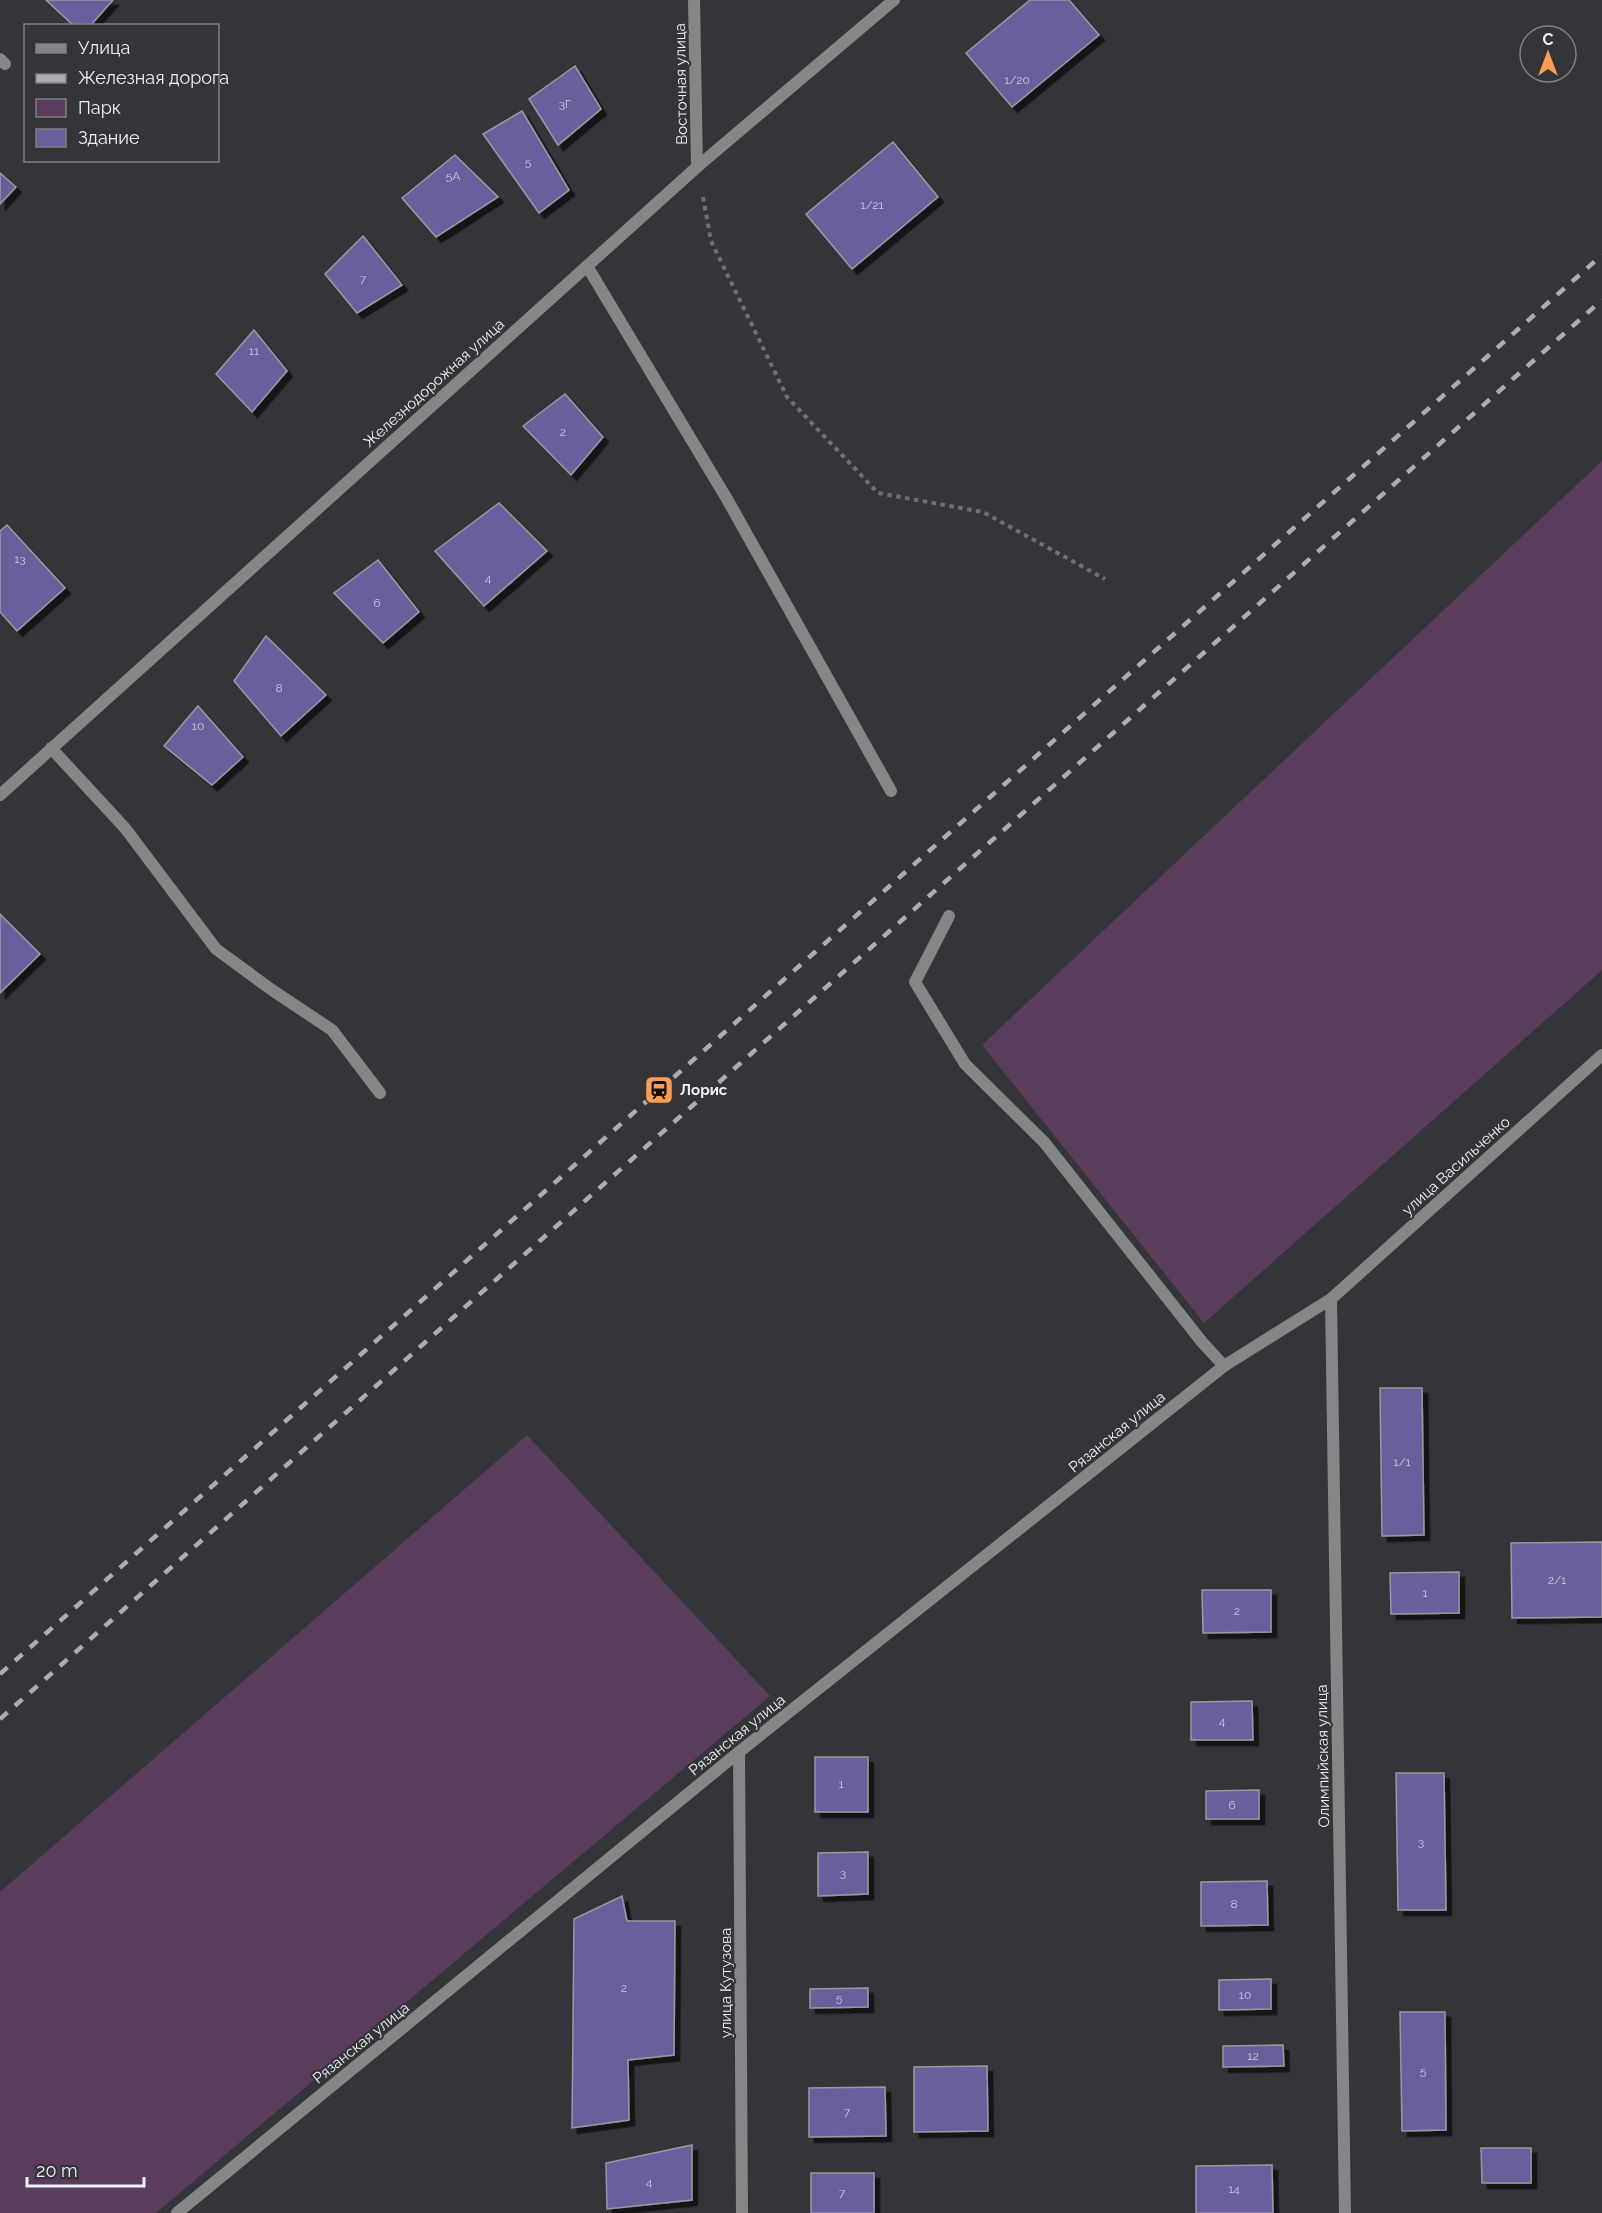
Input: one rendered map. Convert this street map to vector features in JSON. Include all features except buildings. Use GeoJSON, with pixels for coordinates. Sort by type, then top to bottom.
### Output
{"type":"FeatureCollection","features":[{"type":"Feature","properties":{"kind":"street","name":"Восточная улица"},"geometry":{"type":"LineString","coordinates":[[694,0],[697,167]]}},
{"type":"Feature","properties":{"kind":"street","name":"Железнодорожная улица"},"geometry":{"type":"LineString","coordinates":[[0,795],[697,167],[894,0]]}},
{"type":"Feature","properties":{"kind":"street"},"geometry":{"type":"LineString","coordinates":[[587,266],[727,499],[891,791]]}},
{"type":"Feature","properties":{"kind":"street"},"geometry":{"type":"LineString","coordinates":[[51,748],[124,828],[216,949],[332,1030],[380,1094]]}},
{"type":"Feature","properties":{"kind":"street"},"geometry":{"type":"LineString","coordinates":[[948,916],[915,982],[965,1064],[1044,1142],[1202,1342],[1224,1366]]}},
{"type":"Feature","properties":{"kind":"street","name":"улица Васильченко"},"geometry":{"type":"LineString","coordinates":[[1331,1299],[1602,1055]]}},
{"type":"Feature","properties":{"kind":"street","name":"Рязанская улица"},"geometry":{"type":"LineString","coordinates":[[177,2213],[739,1752],[1224,1366],[1331,1299]]}},
{"type":"Feature","properties":{"kind":"street","name":"Олимпийская улица"},"geometry":{"type":"LineString","coordinates":[[1331,1299],[1345,2213]]}},
{"type":"Feature","properties":{"kind":"street","name":"улица Кутузова"},"geometry":{"type":"LineString","coordinates":[[739,1752],[742,2213]]}},
{"type":"Feature","properties":{"kind":"path"},"geometry":{"type":"LineString","coordinates":[[697,167],[711,241],[787,397],[878,493],[982,512],[1105,579]]}},
{"type":"Feature","properties":{"kind":"green space"},"geometry":{"type":"Polygon","coordinates":[[[1602,461],[1602,970],[1204,1323],[982,1045],[1602,461]]]}},
{"type":"Feature","properties":{"kind":"green space"},"geometry":{"type":"Polygon","coordinates":[[[527,1435],[770,1696],[156,2213],[0,2213],[0,1892],[527,1435]]]}},
{"type":"Feature","properties":{"kind":"railway"},"geometry":{"type":"LineString","coordinates":[[0,1674],[1602,255]]}},
{"type":"Feature","properties":{"kind":"railway"},"geometry":{"type":"LineString","coordinates":[[0,1719],[1602,300]]}},
{"type":"Feature","properties":{"kind":"place","name":"Лорис"},"geometry":{"type":"Point","coordinates":[659,1090]}}]}
